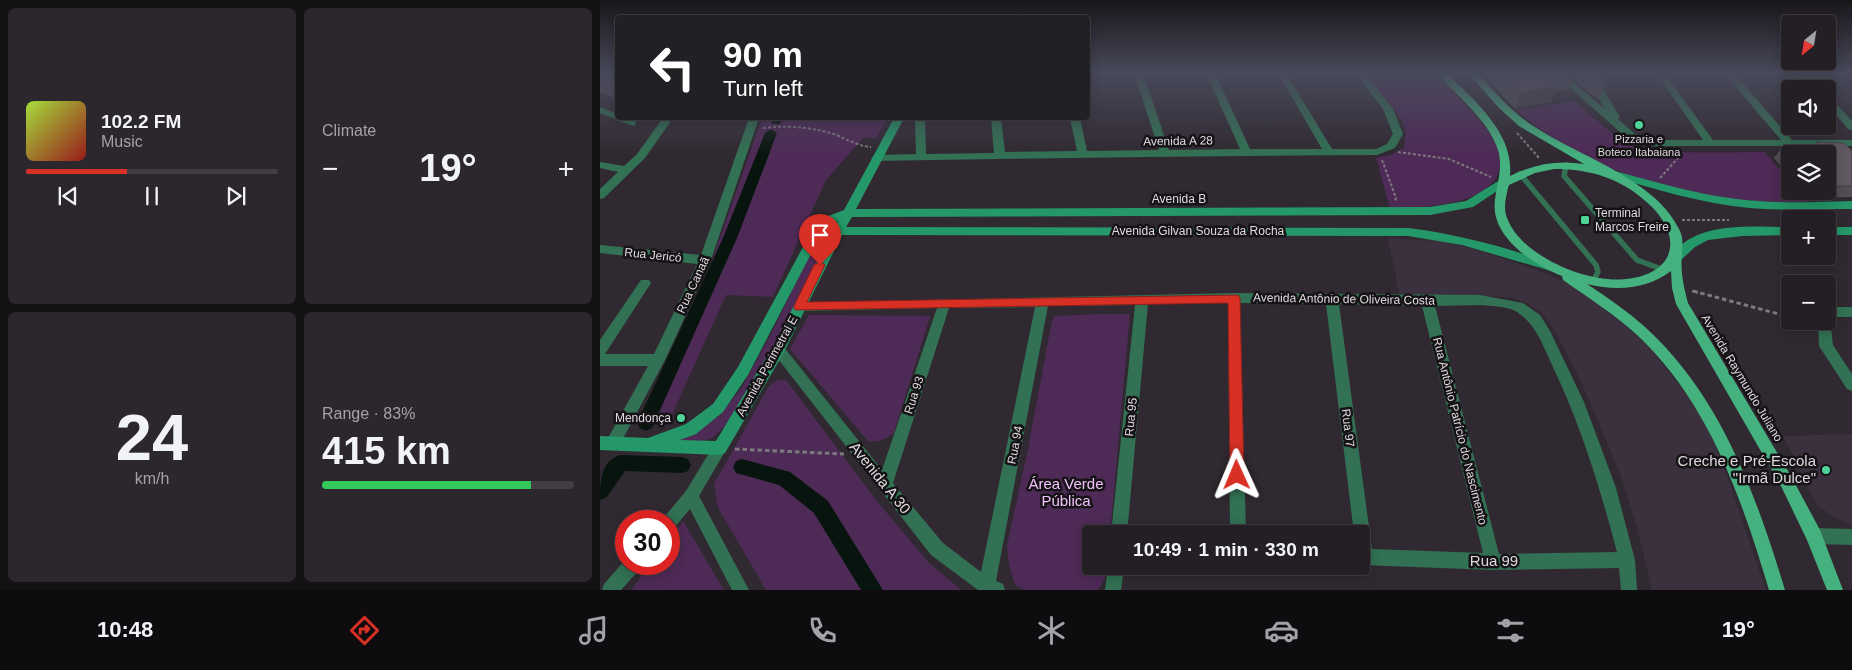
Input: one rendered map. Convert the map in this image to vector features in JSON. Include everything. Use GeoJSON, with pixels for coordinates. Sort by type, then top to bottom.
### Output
{"type":"FeatureCollection","features":[{"type":"Feature","properties":{"kind":"main road"},"geometry":{"type":"LineString","coordinates":[[1467,101],[1490,126],[1502,146],[1506,160],[1500,203],[1502,219],[1511,235],[1526,251],[1613,308],[1667,358],[1723,440],[1750,504],[1777,590]]}},
{"type":"Feature","properties":{"kind":"main road","name":"Avenida Raymundo Juliano"},"geometry":{"type":"LineString","coordinates":[[1500,101],[1522,123],[1553,143],[1637,189],[1655,202],[1669,220],[1677,236],[1678,288],[1682,304],[1786,481],[1814,536],[1835,590]]}},
{"type":"Feature","properties":{"kind":"main road"},"geometry":{"type":"LineString","coordinates":[[1504,182],[1540,167],[1566,165],[1606,172]]}},
{"type":"Feature","properties":{"kind":"main road"},"geometry":{"type":"LineString","coordinates":[[1552,268],[1593,282],[1621,284],[1646,280],[1664,270],[1676,258]]}},
{"type":"Feature","properties":{"kind":"street"},"geometry":{"type":"LineString","coordinates":[[1147,101],[1165,153]]}},
{"type":"Feature","properties":{"kind":"street"},"geometry":{"type":"LineString","coordinates":[[1223,101],[1247,153]]}},
{"type":"Feature","properties":{"kind":"street"},"geometry":{"type":"LineString","coordinates":[[1298,101],[1329,152]]}},
{"type":"Feature","properties":{"kind":"street"},"geometry":{"type":"LineString","coordinates":[[1380,101],[1392,118],[1398,134],[1396,140],[1381,151]]}},
{"type":"Feature","properties":{"kind":"street"},"geometry":{"type":"LineString","coordinates":[[1590,101],[1632,136],[1646,141],[1711,144],[1852,143]]}},
{"type":"Feature","properties":{"kind":"street"},"geometry":{"type":"LineString","coordinates":[[1605,101],[1621,128]]}},
{"type":"Feature","properties":{"kind":"street"},"geometry":{"type":"LineString","coordinates":[[1680,101],[1711,144]]}},
{"type":"Feature","properties":{"kind":"street"},"geometry":{"type":"LineString","coordinates":[[1752,101],[1788,144]]}},
{"type":"Feature","properties":{"kind":"street"},"geometry":{"type":"LineString","coordinates":[[1836,109],[1852,127]]}},
{"type":"Feature","properties":{"kind":"street"},"geometry":{"type":"LineString","coordinates":[[600,194],[641,156],[667,120]]}},
{"type":"Feature","properties":{"kind":"street"},"geometry":{"type":"LineString","coordinates":[[848,214],[876,158],[898,120]]}},
{"type":"Feature","properties":{"kind":"street"},"geometry":{"type":"LineString","coordinates":[[920,120],[921,158]]}},
{"type":"Feature","properties":{"kind":"street"},"geometry":{"type":"LineString","coordinates":[[996,120],[1000,156]]}},
{"type":"Feature","properties":{"kind":"street"},"geometry":{"type":"LineString","coordinates":[[1075,120],[1083,155]]}},
{"type":"Feature","properties":{"kind":"street","name":"Rua Canaã"},"geometry":{"type":"LineString","coordinates":[[606,443],[658,360],[705,260],[752,123]]}},
{"type":"Feature","properties":{"kind":"street","name":"Avenida A 28"},"geometry":{"type":"LineString","coordinates":[[876,158],[1381,151]]}},
{"type":"Feature","properties":{"kind":"street"},"geometry":{"type":"LineString","coordinates":[[600,165],[628,170]]}},
{"type":"Feature","properties":{"kind":"street"},"geometry":{"type":"LineString","coordinates":[[1606,172],[1654,186],[1736,203],[1759,205],[1852,205]]}},
{"type":"Feature","properties":{"kind":"street","name":"Avenida B"},"geometry":{"type":"LineString","coordinates":[[848,214],[1430,211],[1469,204],[1504,182]]}},
{"type":"Feature","properties":{"kind":"street","name":"Avenida Perimetral E"},"geometry":{"type":"LineString","coordinates":[[679,510],[691,496],[778,350],[848,214]]}},
{"type":"Feature","properties":{"kind":"street","name":"Avenida Perimetral E"},"geometry":{"type":"LineString","coordinates":[[651,444],[691,429],[718,408],[743,371],[820,226],[827,221],[848,214]]}},
{"type":"Feature","properties":{"kind":"street","name":"Avenida Gilvan Souza da Rocha"},"geometry":{"type":"LineString","coordinates":[[838,231],[1408,232],[1441,235],[1466,241],[1552,268]]}},
{"type":"Feature","properties":{"kind":"street"},"geometry":{"type":"LineString","coordinates":[[1676,258],[1696,240],[1717,235],[1781,231]]}},
{"type":"Feature","properties":{"kind":"street"},"geometry":{"type":"LineString","coordinates":[[1836,231],[1852,232]]}},
{"type":"Feature","properties":{"kind":"street","name":"Rua Jericó"},"geometry":{"type":"LineString","coordinates":[[600,249],[705,260]]}},
{"type":"Feature","properties":{"kind":"street"},"geometry":{"type":"LineString","coordinates":[[600,350],[645,283]]}},
{"type":"Feature","properties":{"kind":"street"},"geometry":{"type":"LineString","coordinates":[[1234,298],[1238,525]]}},
{"type":"Feature","properties":{"kind":"street","name":"Avenida Antônio de Oliveira Costa"},"geometry":{"type":"LineString","coordinates":[[800,306],[944,305],[1234,298],[1480,300],[1519,306],[1535,319],[1545,335],[1577,402],[1608,488],[1627,560],[1629,590]]}},
{"type":"Feature","properties":{"kind":"street","name":"Rua 97"},"geometry":{"type":"LineString","coordinates":[[1332,298],[1359,525]]}},
{"type":"Feature","properties":{"kind":"street","name":"Rua 95"},"geometry":{"type":"LineString","coordinates":[[1120,525],[1142,300]]}},
{"type":"Feature","properties":{"kind":"street","name":"Rua Antônio Patrício do Nascimento"},"geometry":{"type":"LineString","coordinates":[[1427,301],[1493,562]]}},
{"type":"Feature","properties":{"kind":"street","name":"Rua 94"},"geometry":{"type":"LineString","coordinates":[[992,588],[1042,303]]}},
{"type":"Feature","properties":{"kind":"street","name":"Rua 93"},"geometry":{"type":"LineString","coordinates":[[885,485],[944,305]]}},
{"type":"Feature","properties":{"kind":"street"},"geometry":{"type":"LineString","coordinates":[[1836,312],[1852,312]]}},
{"type":"Feature","properties":{"kind":"street"},"geometry":{"type":"LineString","coordinates":[[1823,330],[1826,346],[1852,385]]}},
{"type":"Feature","properties":{"kind":"street","name":"Avenida A 30"},"geometry":{"type":"LineString","coordinates":[[778,350],[938,549],[992,588]]}},
{"type":"Feature","properties":{"kind":"street"},"geometry":{"type":"LineString","coordinates":[[600,360],[658,360]]}},
{"type":"Feature","properties":{"kind":"street"},"geometry":{"type":"LineString","coordinates":[[606,443],[720,448]]}},
{"type":"Feature","properties":{"kind":"street"},"geometry":{"type":"LineString","coordinates":[[691,496],[741,590]]}},
{"type":"Feature","properties":{"kind":"street"},"geometry":{"type":"LineString","coordinates":[[1814,536],[1852,537]]}},
{"type":"Feature","properties":{"kind":"street","name":"Rua 99"},"geometry":{"type":"LineString","coordinates":[[1370,557],[1493,562],[1627,560]]}},
{"type":"Feature","properties":{"kind":"street"},"geometry":{"type":"LineString","coordinates":[[610,590],[623,575]]}},
{"type":"Feature","properties":{"kind":"street"},"geometry":{"type":"LineString","coordinates":[[1113,590],[1115,575]]}},
{"type":"Feature","properties":{"kind":"lane"},"geometry":{"type":"LineString","coordinates":[[600,110],[615,116]]}},
{"type":"Feature","properties":{"kind":"lane"},"geometry":{"type":"LineString","coordinates":[[625,120],[632,123]]}},
{"type":"Feature","properties":{"kind":"lane"},"geometry":{"type":"LineString","coordinates":[[1566,165],[1564,176],[1637,260],[1664,270]]}},
{"type":"Feature","properties":{"kind":"lane"},"geometry":{"type":"LineString","coordinates":[[1520,174],[1596,265],[1598,272],[1593,282]]}},
{"type":"Feature","properties":{"kind":"path"},"geometry":{"type":"LineString","coordinates":[[752,123],[805,128],[837,136],[860,147],[883,148]]}},
{"type":"Feature","properties":{"kind":"path"},"geometry":{"type":"LineString","coordinates":[[1654,186],[1663,173],[1678,158],[1672,142]]}},
{"type":"Feature","properties":{"kind":"path"},"geometry":{"type":"LineString","coordinates":[[1394,211],[1396,198],[1381,151],[1449,159],[1504,182]]}},
{"type":"Feature","properties":{"kind":"path"},"geometry":{"type":"LineString","coordinates":[[1678,288],[1781,315]]}},
{"type":"Feature","properties":{"kind":"path"},"geometry":{"type":"LineString","coordinates":[[720,448],[861,455]]}},
{"type":"Feature","properties":{"kind":"shaded area"},"geometry":{"type":"Polygon","coordinates":[[[1388,238],[1437,241],[1471,248],[1537,270],[1563,281],[1587,297],[1622,322],[1649,347],[1697,408],[1721,458],[1766,590],[1652,590],[1638,531],[1621,476],[1583,386],[1554,329],[1541,312],[1527,303],[1510,297],[1467,295],[1406,296],[1399,293],[1388,238]]]}},
{"type":"Feature","properties":{"kind":"shaded area","name":"Creche e Pré-Escola \"Irmã Dulce\""},"geometry":{"type":"Polygon","coordinates":[[[1852,434],[1852,524],[1837,519],[1817,505],[1783,436],[1852,434]]]}},
{"type":"Feature","properties":{"kind":"green space"},"geometry":{"type":"Polygon","coordinates":[[[1387,101],[1462,101],[1482,123],[1497,144],[1500,153],[1499,171],[1491,184],[1478,194],[1442,205],[1390,208],[1376,158],[1390,155],[1404,148],[1406,134],[1402,120],[1387,101]]]}},
{"type":"Feature","properties":{"kind":"green space"},"geometry":{"type":"Polygon","coordinates":[[[1574,101],[1614,134],[1628,143],[1640,147],[1674,152],[1765,152],[1781,171],[1781,200],[1805,200],[1807,202],[1729,199],[1653,183],[1615,170],[1580,154],[1547,134],[1516,110],[1574,101]]]}},
{"type":"Feature","properties":{"kind":"green space"},"geometry":{"type":"Polygon","coordinates":[[[761,120],[887,120],[876,138],[864,137],[826,180],[773,297],[726,295],[670,419],[637,426],[706,278],[761,120]]]}},
{"type":"Feature","properties":{"kind":"green space"},"geometry":{"type":"Polygon","coordinates":[[[839,223],[794,310],[729,422],[712,438],[703,441],[677,440],[696,432],[718,417],[741,389],[771,334],[804,266],[827,229],[839,223]]]}},
{"type":"Feature","properties":{"kind":"green space","name":"Área Verde Pública"},"geometry":{"type":"Polygon","coordinates":[[[1130,314],[1111,525],[1082,525],[1082,575],[1106,575],[1098,590],[1025,590],[1015,585],[1009,565],[1007,545],[1027,454],[1052,320],[1055,316],[1130,314]]]}},
{"type":"Feature","properties":{"kind":"green space"},"geometry":{"type":"Polygon","coordinates":[[[809,315],[930,316],[894,433],[885,439],[868,441],[790,349],[809,315]]]}},
{"type":"Feature","properties":{"kind":"green space"},"geometry":{"type":"Polygon","coordinates":[[[778,380],[786,380],[876,500],[929,563],[961,590],[766,590],[718,508],[714,484],[769,386],[778,380]]]}},
{"type":"Feature","properties":{"kind":"green space"},"geometry":{"type":"Polygon","coordinates":[[[683,521],[724,590],[631,590],[643,575],[680,575],[680,525],[683,521]]]}},
{"type":"Feature","properties":{"kind":"building"},"geometry":{"type":"Polygon","coordinates":[[[1816,142],[1844,143],[1852,151],[1852,186],[1836,186],[1836,145],[1818,145],[1816,142]]]}},
{"type":"Feature","properties":{"kind":"waterway"},"geometry":{"type":"LineString","coordinates":[[646,423],[730,238],[771,133]]}},
{"type":"Feature","properties":{"kind":"waterway"},"geometry":{"type":"LineString","coordinates":[[600,491],[620,463],[682,465]]}},
{"type":"Feature","properties":{"kind":"waterway"},"geometry":{"type":"LineString","coordinates":[[742,467],[784,478],[821,507],[873,590]]}},
{"type":"Feature","properties":{"kind":"place","name":"Pizzaria e Boteco Itabaiana"},"geometry":{"type":"Point","coordinates":[1639,125]}},
{"type":"Feature","properties":{"kind":"place","name":"Terminal Marcos Freire"},"geometry":{"type":"Point","coordinates":[1585,220]}},
{"type":"Feature","properties":{"kind":"place","name":"Mendonça"},"geometry":{"type":"Point","coordinates":[681,418]}},
{"type":"Feature","properties":{"kind":"place","name":"Creche e Pré-Escola \"Irmã Dulce\""},"geometry":{"type":"Point","coordinates":[1826,470]}},
{"type":"Feature","properties":{"kind":"route"},"geometry":{"type":"LineString","coordinates":[[820,265],[800,306],[1234,298],[1237,475]]}}]}
